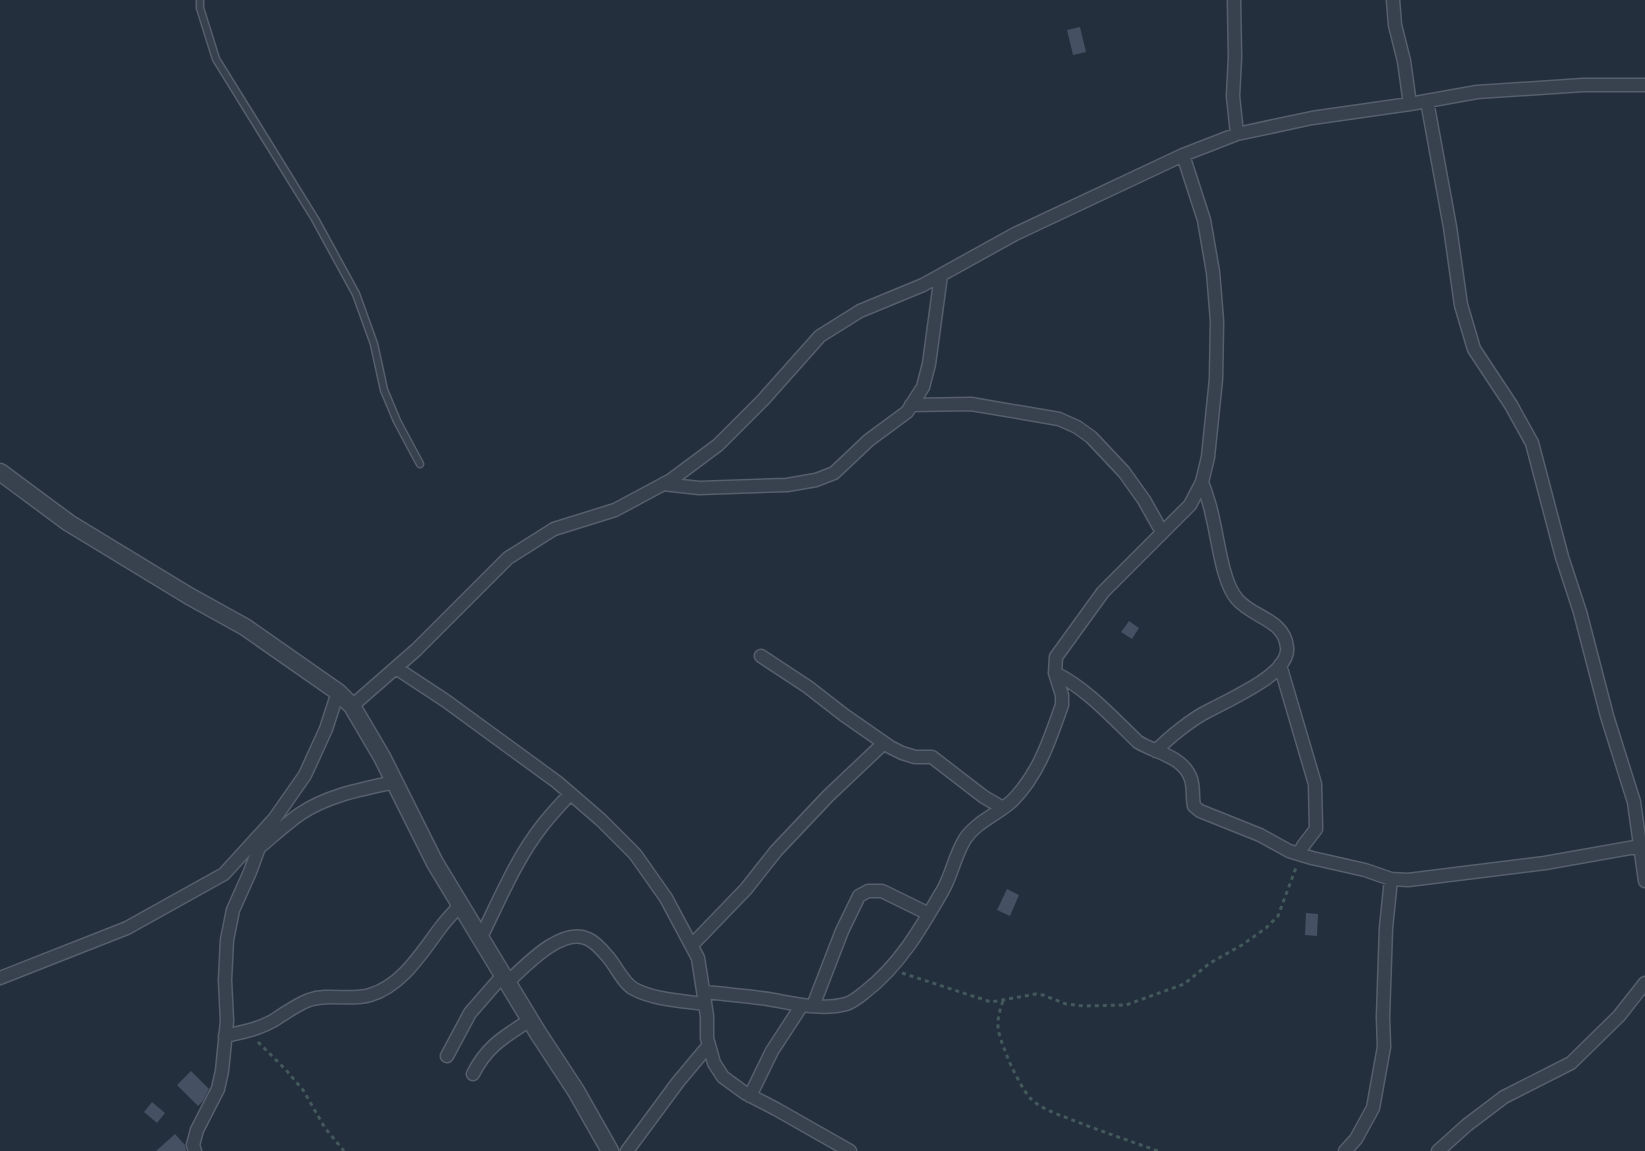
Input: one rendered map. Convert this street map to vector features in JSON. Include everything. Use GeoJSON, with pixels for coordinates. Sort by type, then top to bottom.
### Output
{"type":"FeatureCollection","features":[{"type":"Feature","properties":{"kind":"street"},"geometry":{"type":"LineString","coordinates":[[1234,0],[1235,57],[1233,96],[1237,134]]}},
{"type":"Feature","properties":{"kind":"street"},"geometry":{"type":"LineString","coordinates":[[1393,0],[1395,25],[1404,61],[1410,104]]}},
{"type":"Feature","properties":{"kind":"street"},"geometry":{"type":"LineString","coordinates":[[352,706],[416,650],[508,558],[554,529],[615,510],[663,484],[718,445],[763,400],[820,336],[860,311],[923,285],[1015,234],[1183,155],[1237,134],[1312,118],[1477,92],[1584,85],[1645,85]]}},
{"type":"Feature","properties":{"kind":"street"},"geometry":{"type":"LineString","coordinates":[[1427,101],[1449,218],[1461,305],[1474,349],[1532,443],[1562,557],[1580,612],[1607,716],[1634,802],[1645,881]]}},
{"type":"Feature","properties":{"kind":"street"},"geometry":{"type":"LineString","coordinates":[[447,1056],[470,1013],[506,978],[553,944],[571,937],[587,938],[607,956],[633,988],[674,1000],[705,998],[807,1005],[839,1005],[849,1003],[873,986],[890,970],[907,949],[944,888],[966,837],[980,824],[1011,802],[1025,786],[1041,760],[1062,704],[1062,695],[1055,673],[1056,657],[1104,592],[1190,505],[1202,482],[1208,457],[1216,379],[1217,321],[1213,272],[1205,228],[1183,155]]}},
{"type":"Feature","properties":{"kind":"street"},"geometry":{"type":"LineString","coordinates":[[663,484],[699,488],[787,485],[816,480],[834,473],[869,440],[907,412],[923,387],[929,364],[941,275]]}},
{"type":"Feature","properties":{"kind":"street"},"geometry":{"type":"LineString","coordinates":[[911,405],[971,404],[1059,419],[1077,427],[1092,437],[1124,472],[1144,500],[1162,532]]}},
{"type":"Feature","properties":{"kind":"street"},"geometry":{"type":"LineString","coordinates":[[0,472],[69,523],[188,596],[245,627],[338,692],[352,706],[382,757],[435,862],[530,1020],[576,1091],[610,1151]]}},
{"type":"Feature","properties":{"kind":"street"},"geometry":{"type":"LineString","coordinates":[[1156,751],[1196,718],[1262,682],[1276,671],[1287,654],[1283,632],[1278,626],[1253,613],[1236,599],[1228,584],[1212,514],[1202,482]]}},
{"type":"Feature","properties":{"kind":"street"},"geometry":{"type":"LineString","coordinates":[[761,656],[808,687],[884,743],[902,753],[915,757],[932,757],[961,781],[1003,808]]}},
{"type":"Feature","properties":{"kind":"street"},"geometry":{"type":"LineString","coordinates":[[1280,666],[1315,784],[1316,829],[1303,846],[1300,854]]}},
{"type":"Feature","properties":{"kind":"street"},"geometry":{"type":"LineString","coordinates":[[396,668],[446,700],[506,744],[601,820],[635,854],[666,898],[698,958],[705,998],[707,1038],[714,1063],[723,1077],[750,1096],[850,1151]]}},
{"type":"Feature","properties":{"kind":"street"},"geometry":{"type":"LineString","coordinates":[[1055,673],[1066,678],[1138,742],[1168,755],[1187,771],[1191,780],[1194,806],[1200,811],[1260,835],[1289,851],[1365,870],[1391,879],[1408,880],[1545,863],[1641,846]]}},
{"type":"Feature","properties":{"kind":"street"},"geometry":{"type":"LineString","coordinates":[[0,978],[127,928],[224,874],[275,818],[304,775],[326,729],[338,692]]}},
{"type":"Feature","properties":{"kind":"street"},"geometry":{"type":"LineString","coordinates":[[692,945],[746,890],[782,844],[828,796],[884,743]]}},
{"type":"Feature","properties":{"kind":"street"},"geometry":{"type":"LineString","coordinates":[[260,847],[302,813],[326,801],[359,790],[395,782]]}},
{"type":"Feature","properties":{"kind":"street"},"geometry":{"type":"LineString","coordinates":[[481,937],[508,879],[542,826],[570,794]]}},
{"type":"Feature","properties":{"kind":"street"},"geometry":{"type":"LineString","coordinates":[[195,1151],[193,1145],[197,1130],[218,1089],[222,1071],[227,1021],[226,940],[234,910],[267,827]]}},
{"type":"Feature","properties":{"kind":"street"},"geometry":{"type":"LineString","coordinates":[[1345,1151],[1356,1139],[1373,1108],[1384,1047],[1383,1017],[1386,928],[1391,879]]}},
{"type":"Feature","properties":{"kind":"street"},"geometry":{"type":"LineString","coordinates":[[750,1096],[772,1051],[807,1005],[859,896],[868,891],[882,891],[929,914]]}},
{"type":"Feature","properties":{"kind":"street"},"geometry":{"type":"LineString","coordinates":[[225,1036],[261,1027],[296,1006],[318,997],[351,998],[371,995],[398,979],[427,948],[441,927],[461,904]]}},
{"type":"Feature","properties":{"kind":"street"},"geometry":{"type":"LineString","coordinates":[[1438,1151],[1459,1131],[1504,1097],[1571,1063],[1619,1016],[1645,982]]}},
{"type":"Feature","properties":{"kind":"street"},"geometry":{"type":"LineString","coordinates":[[473,1074],[479,1061],[488,1049],[530,1020]]}},
{"type":"Feature","properties":{"kind":"street"},"geometry":{"type":"LineString","coordinates":[[628,1151],[678,1082],[709,1045]]}},
{"type":"Feature","properties":{"kind":"lane"},"geometry":{"type":"LineString","coordinates":[[200,0],[200,8],[216,58],[315,219],[356,294],[374,344],[384,390],[397,421],[420,464]]}},
{"type":"Feature","properties":{"kind":"path"},"geometry":{"type":"LineString","coordinates":[[890,970],[908,974],[991,1002],[1036,994],[1066,1004],[1084,1006],[1126,1005],[1184,984],[1210,963],[1242,945],[1266,928],[1278,916],[1300,854]]}},
{"type":"Feature","properties":{"kind":"path"},"geometry":{"type":"LineString","coordinates":[[1004,1001],[997,1018],[998,1033],[1009,1062],[1029,1097],[1057,1114],[1116,1138],[1158,1151]]}},
{"type":"Feature","properties":{"kind":"path"},"geometry":{"type":"LineString","coordinates":[[246,1032],[274,1058],[303,1090],[326,1128],[344,1151]]}},
{"type":"Feature","properties":{"kind":"building"},"geometry":{"type":"Polygon","coordinates":[[[1080,27],[1086,52],[1073,55],[1067,30],[1080,27]]]}},
{"type":"Feature","properties":{"kind":"building"},"geometry":{"type":"Polygon","coordinates":[[[1129,621],[1139,628],[1132,639],[1121,632],[1129,621]]]}},
{"type":"Feature","properties":{"kind":"building"},"geometry":{"type":"Polygon","coordinates":[[[1007,889],[1019,895],[1010,916],[997,910],[1007,889]]]}},
{"type":"Feature","properties":{"kind":"building"},"geometry":{"type":"Polygon","coordinates":[[[1306,913],[1318,914],[1317,936],[1305,935],[1306,913]]]}},
{"type":"Feature","properties":{"kind":"building"},"geometry":{"type":"Polygon","coordinates":[[[191,1071],[209,1089],[198,1106],[177,1085],[191,1071]]]}},
{"type":"Feature","properties":{"kind":"building"},"geometry":{"type":"Polygon","coordinates":[[[152,1102],[165,1113],[157,1123],[144,1112],[152,1102]]]}},
{"type":"Feature","properties":{"kind":"building"},"geometry":{"type":"Polygon","coordinates":[[[175,1134],[185,1145],[186,1151],[156,1151],[175,1134]]]}}]}
